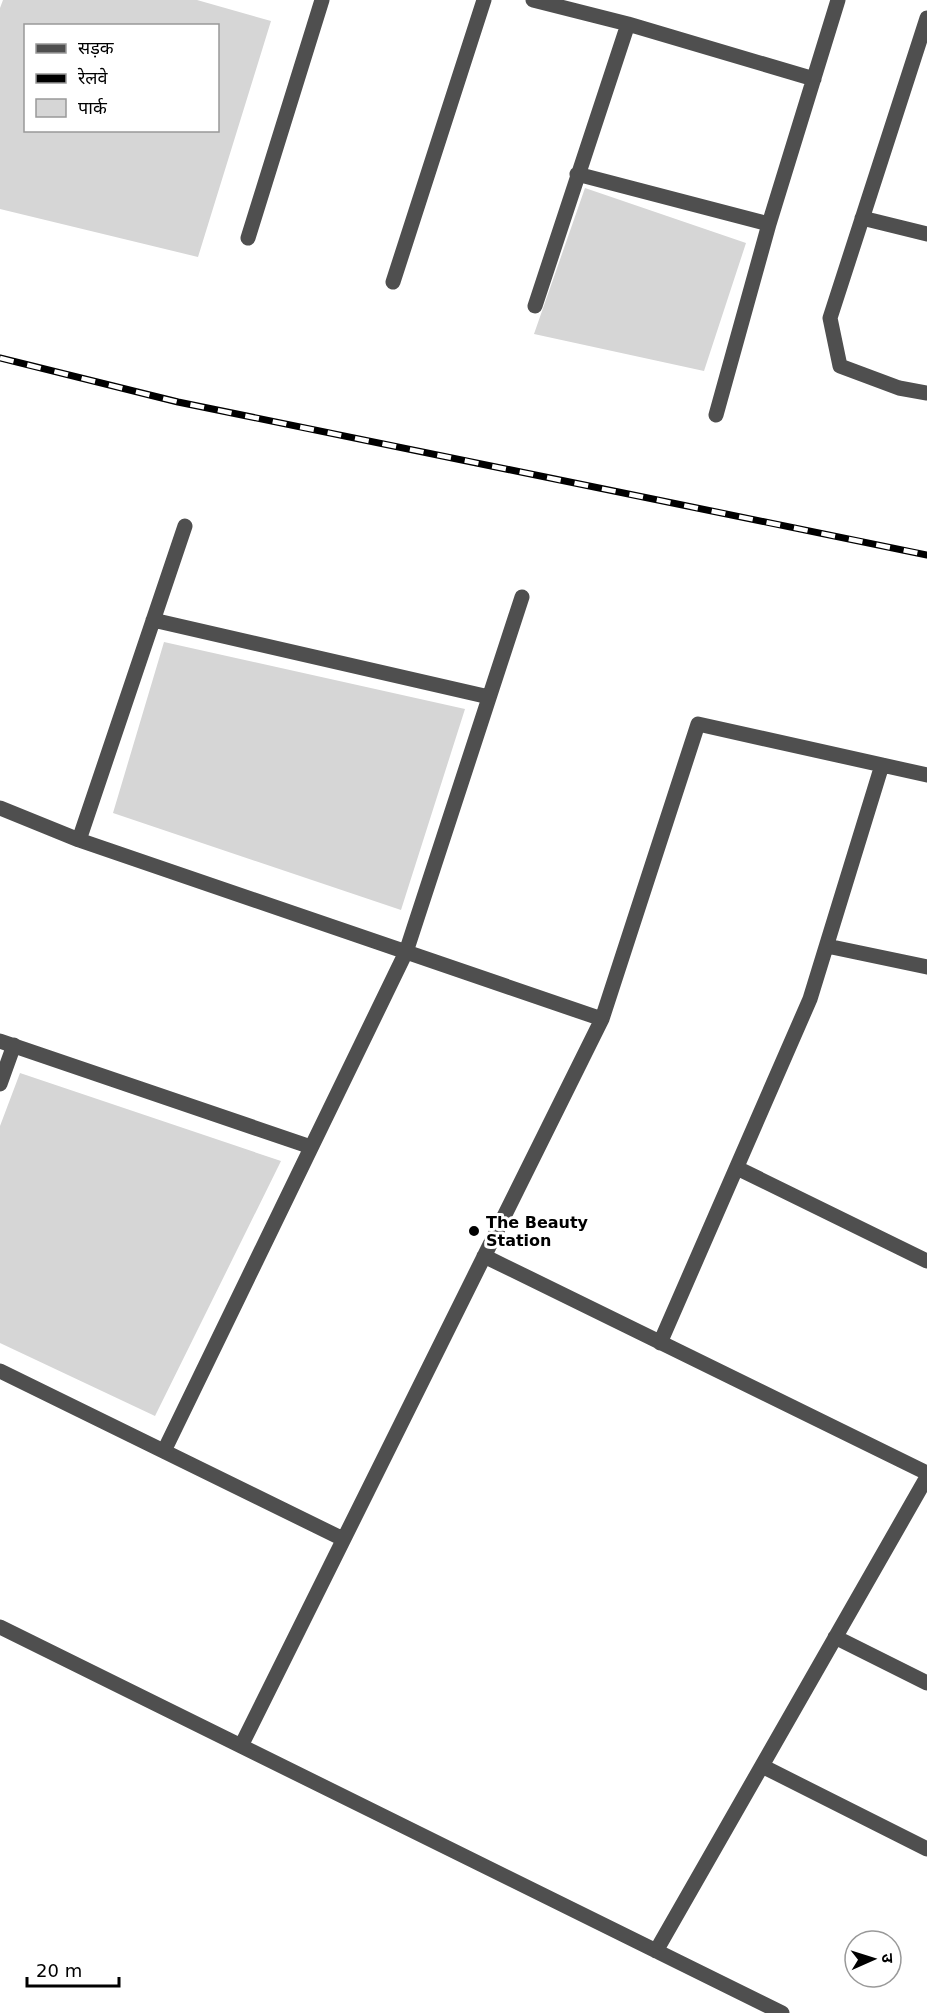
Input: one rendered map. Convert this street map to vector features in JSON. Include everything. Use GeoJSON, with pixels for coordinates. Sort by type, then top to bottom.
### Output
{"type":"FeatureCollection","features":[{"type":"Feature","properties":{"kind":"street"},"geometry":{"type":"LineString","coordinates":[[248,238],[322,0]]}},
{"type":"Feature","properties":{"kind":"street"},"geometry":{"type":"LineString","coordinates":[[393,282],[484,0]]}},
{"type":"Feature","properties":{"kind":"street"},"geometry":{"type":"LineString","coordinates":[[533,0],[628,24],[814,79]]}},
{"type":"Feature","properties":{"kind":"street"},"geometry":{"type":"LineString","coordinates":[[716,415],[769,224],[838,0]]}},
{"type":"Feature","properties":{"kind":"street"},"geometry":{"type":"LineString","coordinates":[[926,22],[830,318],[840,366],[899,388],[927,393]]}},
{"type":"Feature","properties":{"kind":"street"},"geometry":{"type":"LineString","coordinates":[[535,306],[628,24]]}},
{"type":"Feature","properties":{"kind":"street"},"geometry":{"type":"LineString","coordinates":[[577,174],[769,224]]}},
{"type":"Feature","properties":{"kind":"street"},"geometry":{"type":"LineString","coordinates":[[862,218],[927,234]]}},
{"type":"Feature","properties":{"kind":"street"},"geometry":{"type":"LineString","coordinates":[[79,840],[184,526]]}},
{"type":"Feature","properties":{"kind":"street"},"geometry":{"type":"LineString","coordinates":[[164,1451],[405,952],[522,597]]}},
{"type":"Feature","properties":{"kind":"street"},"geometry":{"type":"LineString","coordinates":[[153,620],[489,697]]}},
{"type":"Feature","properties":{"kind":"street"},"geometry":{"type":"LineString","coordinates":[[241,1746],[602,1019],[698,724],[927,776]]}},
{"type":"Feature","properties":{"kind":"street"},"geometry":{"type":"LineString","coordinates":[[660,1343],[810,999],[882,765]]}},
{"type":"Feature","properties":{"kind":"street"},"geometry":{"type":"LineString","coordinates":[[0,808],[79,840],[602,1019]]}},
{"type":"Feature","properties":{"kind":"street"},"geometry":{"type":"LineString","coordinates":[[827,946],[927,967]]}},
{"type":"Feature","properties":{"kind":"street"},"geometry":{"type":"LineString","coordinates":[[0,1084],[7,1043],[311,1148]]}},
{"type":"Feature","properties":{"kind":"street"},"geometry":{"type":"LineString","coordinates":[[736,1168],[927,1261]]}},
{"type":"Feature","properties":{"kind":"street"},"geometry":{"type":"LineString","coordinates":[[484,1256],[927,1475],[656,1951]]}},
{"type":"Feature","properties":{"kind":"street"},"geometry":{"type":"LineString","coordinates":[[0,1371],[344,1539]]}},
{"type":"Feature","properties":{"kind":"street"},"geometry":{"type":"LineString","coordinates":[[0,1627],[782,2013]]}},
{"type":"Feature","properties":{"kind":"street"},"geometry":{"type":"LineString","coordinates":[[835,1637],[927,1683]]}},
{"type":"Feature","properties":{"kind":"street"},"geometry":{"type":"LineString","coordinates":[[762,1766],[927,1849]]}},
{"type":"Feature","properties":{"kind":"green space"},"geometry":{"type":"Polygon","coordinates":[[[3,0],[197,0],[271,21],[198,257],[0,209],[0,8],[3,0]]]}},
{"type":"Feature","properties":{"kind":"green space"},"geometry":{"type":"Polygon","coordinates":[[[585,188],[746,243],[704,371],[534,334],[585,188]]]}},
{"type":"Feature","properties":{"kind":"green space"},"geometry":{"type":"Polygon","coordinates":[[[164,642],[465,709],[401,910],[113,813],[164,642]]]}},
{"type":"Feature","properties":{"kind":"green space"},"geometry":{"type":"Polygon","coordinates":[[[20,1073],[281,1161],[155,1416],[0,1343],[0,1126],[20,1073]]]}},
{"type":"Feature","properties":{"kind":"railway"},"geometry":{"type":"LineString","coordinates":[[0,358],[178,402],[927,555]]}},
{"type":"Feature","properties":{"kind":"place","name":"The Beauty Station"},"geometry":{"type":"Point","coordinates":[474,1231]}}]}
